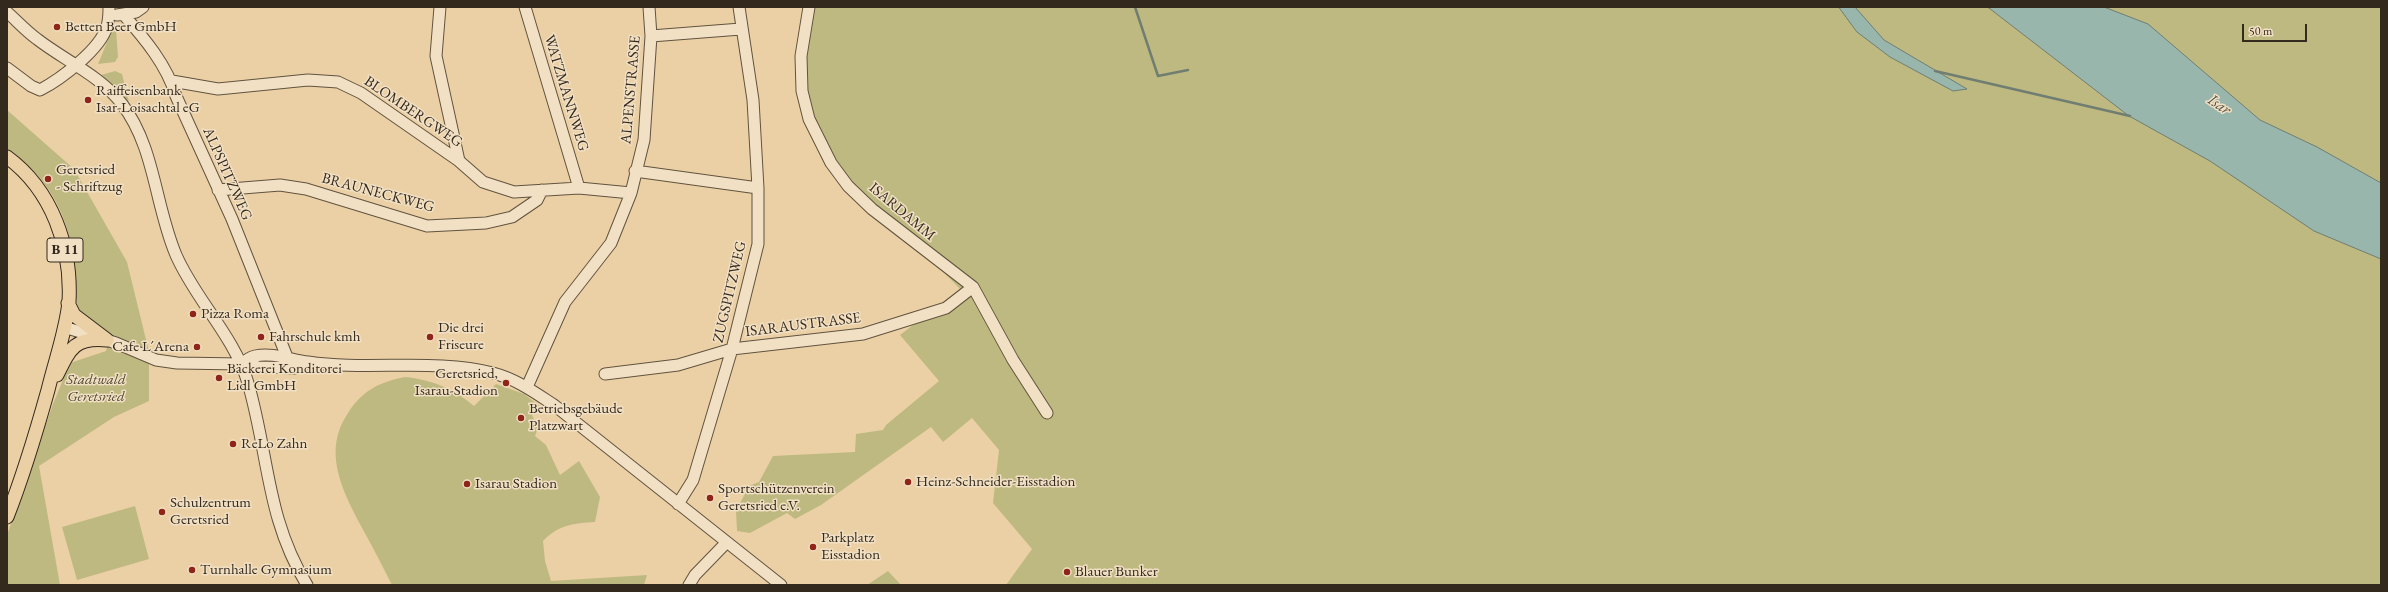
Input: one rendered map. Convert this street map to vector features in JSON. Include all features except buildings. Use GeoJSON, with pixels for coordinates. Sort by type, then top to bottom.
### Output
{"type":"FeatureCollection","features":[{"type":"Feature","properties":{"kind":"main road","name":"B 11"},"geometry":{"type":"LineString","coordinates":[[7,157],[32,179],[50,207],[56,220],[64,242],[67,259],[68,303],[64,327],[44,402],[7,517]]}},
{"type":"Feature","properties":{"kind":"main road"},"geometry":{"type":"LineString","coordinates":[[68,303],[74,315],[107,340]]}},
{"type":"Feature","properties":{"kind":"main road"},"geometry":{"type":"LineString","coordinates":[[44,402],[64,362],[75,345],[90,338],[107,340]]}},
{"type":"Feature","properties":{"kind":"street"},"geometry":{"type":"LineString","coordinates":[[7,68],[31,86],[40,90],[86,57],[97,44],[107,26],[109,11],[123,14],[136,12],[143,7]]}},
{"type":"Feature","properties":{"kind":"street"},"geometry":{"type":"LineString","coordinates":[[440,7],[436,56],[459,161]]}},
{"type":"Feature","properties":{"kind":"street","name":"WATZMANNWEG"},"geometry":{"type":"LineString","coordinates":[[525,7],[578,188]]}},
{"type":"Feature","properties":{"kind":"street","name":"ALPENSTRASSE"},"geometry":{"type":"LineString","coordinates":[[527,387],[565,302],[611,243],[630,193],[644,140],[651,36],[649,7]]}},
{"type":"Feature","properties":{"kind":"street","name":"ZUGSPITZWEG"},"geometry":{"type":"LineString","coordinates":[[678,504],[691,484],[732,349],[758,244],[758,188],[753,100],[741,29],[739,7]]}},
{"type":"Feature","properties":{"kind":"street","name":"ISARDAMM"},"geometry":{"type":"LineString","coordinates":[[808,7],[801,56],[802,91],[809,119],[831,163],[848,186],[872,209],[973,287],[1013,360],[1046,413]]}},
{"type":"Feature","properties":{"kind":"street"},"geometry":{"type":"LineString","coordinates":[[7,12],[35,38],[110,91],[122,104],[136,124],[145,145],[164,223],[176,256],[242,364],[255,411],[278,524],[292,559],[307,585]]}},
{"type":"Feature","properties":{"kind":"street","name":"ALPSPITZWEG"},"geometry":{"type":"LineString","coordinates":[[123,14],[143,37],[172,81],[176,96],[232,219],[287,357]]}},
{"type":"Feature","properties":{"kind":"street"},"geometry":{"type":"LineString","coordinates":[[651,36],[741,29]]}},
{"type":"Feature","properties":{"kind":"street","name":"BLOMBERGWEG"},"geometry":{"type":"LineString","coordinates":[[172,81],[218,89],[308,80],[338,82],[361,93],[459,161],[483,182],[514,192],[578,188],[630,193]]}},
{"type":"Feature","properties":{"kind":"street"},"geometry":{"type":"LineString","coordinates":[[635,170],[758,188]]}},
{"type":"Feature","properties":{"kind":"street","name":"BRAUNECKWEG"},"geometry":{"type":"LineString","coordinates":[[218,190],[280,185],[306,189],[427,226],[486,223],[512,217],[537,200],[542,190]]}},
{"type":"Feature","properties":{"kind":"street","name":"ISARAUSTRASSE"},"geometry":{"type":"LineString","coordinates":[[606,374],[678,365],[732,349],[863,334],[946,308],[973,287]]}},
{"type":"Feature","properties":{"kind":"street"},"geometry":{"type":"LineString","coordinates":[[64,327],[107,340],[156,360],[177,363],[242,364],[258,367],[295,368],[308,362]]}},
{"type":"Feature","properties":{"kind":"street"},"geometry":{"type":"LineString","coordinates":[[242,364],[254,356],[287,357],[308,362],[466,370],[508,377],[527,387],[554,405],[726,543],[781,585]]}},
{"type":"Feature","properties":{"kind":"street"},"geometry":{"type":"LineString","coordinates":[[689,585],[694,575],[726,543]]}},
{"type":"Feature","properties":{"kind":"green space"},"geometry":{"type":"Polygon","coordinates":[[[815,7],[2381,7],[2381,585],[1006,585],[1032,549],[993,503],[999,450],[972,418],[943,442],[931,427],[821,505],[795,519],[787,513],[750,533],[737,531],[736,511],[749,486],[759,482],[773,456],[855,452],[856,434],[883,430],[886,425],[939,381],[900,335],[960,289],[887,214],[850,185],[811,119],[803,56],[815,7]]]}},
{"type":"Feature","properties":{"kind":"green space"},"geometry":{"type":"Polygon","coordinates":[[[116,28],[118,57],[115,62],[98,64],[112,30],[116,28]]]}},
{"type":"Feature","properties":{"kind":"green space"},"geometry":{"type":"Polygon","coordinates":[[[115,71],[122,74],[129,102],[101,75],[115,71]]]}},
{"type":"Feature","properties":{"kind":"green space","name":"Stadtwald Geretsried"},"geometry":{"type":"Polygon","coordinates":[[[7,110],[74,169],[127,262],[149,352],[149,401],[114,417],[39,466],[60,585],[7,585],[7,535],[53,404],[70,363],[106,351],[110,337],[77,311],[74,263],[64,220],[55,200],[43,182],[27,165],[7,149],[7,110]]]}},
{"type":"Feature","properties":{"kind":"green space","name":"Isarau Stadion"},"geometry":{"type":"Polygon","coordinates":[[[405,377],[424,380],[442,386],[458,394],[474,406],[496,384],[524,394],[542,408],[532,415],[538,428],[535,436],[546,445],[560,475],[579,461],[600,497],[595,522],[573,524],[561,528],[554,531],[543,541],[545,561],[551,581],[647,575],[644,585],[392,585],[347,498],[338,470],[336,442],[340,427],[348,413],[353,405],[365,393],[379,385],[405,377]]]}},
{"type":"Feature","properties":{"kind":"green space"},"geometry":{"type":"Polygon","coordinates":[[[135,506],[149,559],[77,580],[62,527],[135,506]]]}},
{"type":"Feature","properties":{"kind":"green space"},"geometry":{"type":"Polygon","coordinates":[[[888,571],[901,585],[867,585],[888,571]]]}},
{"type":"Feature","properties":{"kind":"water"},"geometry":{"type":"Polygon","coordinates":[[[1839,7],[1855,7],[1884,40],[1967,89],[1953,91],[1890,57],[1857,32],[1839,7]]]}},
{"type":"Feature","properties":{"kind":"water","name":"Isar"},"geometry":{"type":"Polygon","coordinates":[[[1988,7],[2104,7],[2148,24],[2260,120],[2317,147],[2381,183],[2381,259],[2314,231],[2210,161],[2129,116],[1988,7]]]}},
{"type":"Feature","properties":{"kind":"waterway"},"geometry":{"type":"LineString","coordinates":[[1135,7],[1158,76],[1188,70]]}},
{"type":"Feature","properties":{"kind":"waterway"},"geometry":{"type":"LineString","coordinates":[[1935,71],[2130,116]]}},
{"type":"Feature","properties":{"kind":"place","name":"Betten Beer GmbH"},"geometry":{"type":"Point","coordinates":[57,27]}},
{"type":"Feature","properties":{"kind":"place","name":"Raiffeisenbank Isar-Loisachtal eG"},"geometry":{"type":"Point","coordinates":[88,100]}},
{"type":"Feature","properties":{"kind":"place","name":"Geretsried - Schriftzug"},"geometry":{"type":"Point","coordinates":[48,179]}},
{"type":"Feature","properties":{"kind":"place","name":"Pizza Roma"},"geometry":{"type":"Point","coordinates":[193,314]}},
{"type":"Feature","properties":{"kind":"place","name":"Fahrschule kmh"},"geometry":{"type":"Point","coordinates":[261,337]}},
{"type":"Feature","properties":{"kind":"place","name":"Die drei Friseure"},"geometry":{"type":"Point","coordinates":[430,337]}},
{"type":"Feature","properties":{"kind":"place","name":"Cafe L´Arena"},"geometry":{"type":"Point","coordinates":[197,347]}},
{"type":"Feature","properties":{"kind":"place","name":"Bäckerei Konditorei Lidl GmbH"},"geometry":{"type":"Point","coordinates":[219,378]}},
{"type":"Feature","properties":{"kind":"place","name":"Geretsried, Isarau-Stadion"},"geometry":{"type":"Point","coordinates":[506,383]}},
{"type":"Feature","properties":{"kind":"place","name":"Betriebsgebäude Platzwart"},"geometry":{"type":"Point","coordinates":[521,418]}},
{"type":"Feature","properties":{"kind":"place","name":"ReLo Zahn"},"geometry":{"type":"Point","coordinates":[233,444]}},
{"type":"Feature","properties":{"kind":"place","name":"Heinz-Schneider-Eisstadion"},"geometry":{"type":"Point","coordinates":[908,482]}},
{"type":"Feature","properties":{"kind":"place","name":"Isarau Stadion"},"geometry":{"type":"Point","coordinates":[467,484]}},
{"type":"Feature","properties":{"kind":"place","name":"Sportschützenverein Geretsried e.V."},"geometry":{"type":"Point","coordinates":[710,498]}},
{"type":"Feature","properties":{"kind":"place","name":"Schulzentrum Geretsried"},"geometry":{"type":"Point","coordinates":[162,512]}},
{"type":"Feature","properties":{"kind":"place","name":"Parkplatz Eisstadion"},"geometry":{"type":"Point","coordinates":[813,547]}},
{"type":"Feature","properties":{"kind":"place","name":"Turnhalle Gymnasium"},"geometry":{"type":"Point","coordinates":[192,570]}},
{"type":"Feature","properties":{"kind":"place","name":"Blauer Bunker"},"geometry":{"type":"Point","coordinates":[1067,572]}}]}
